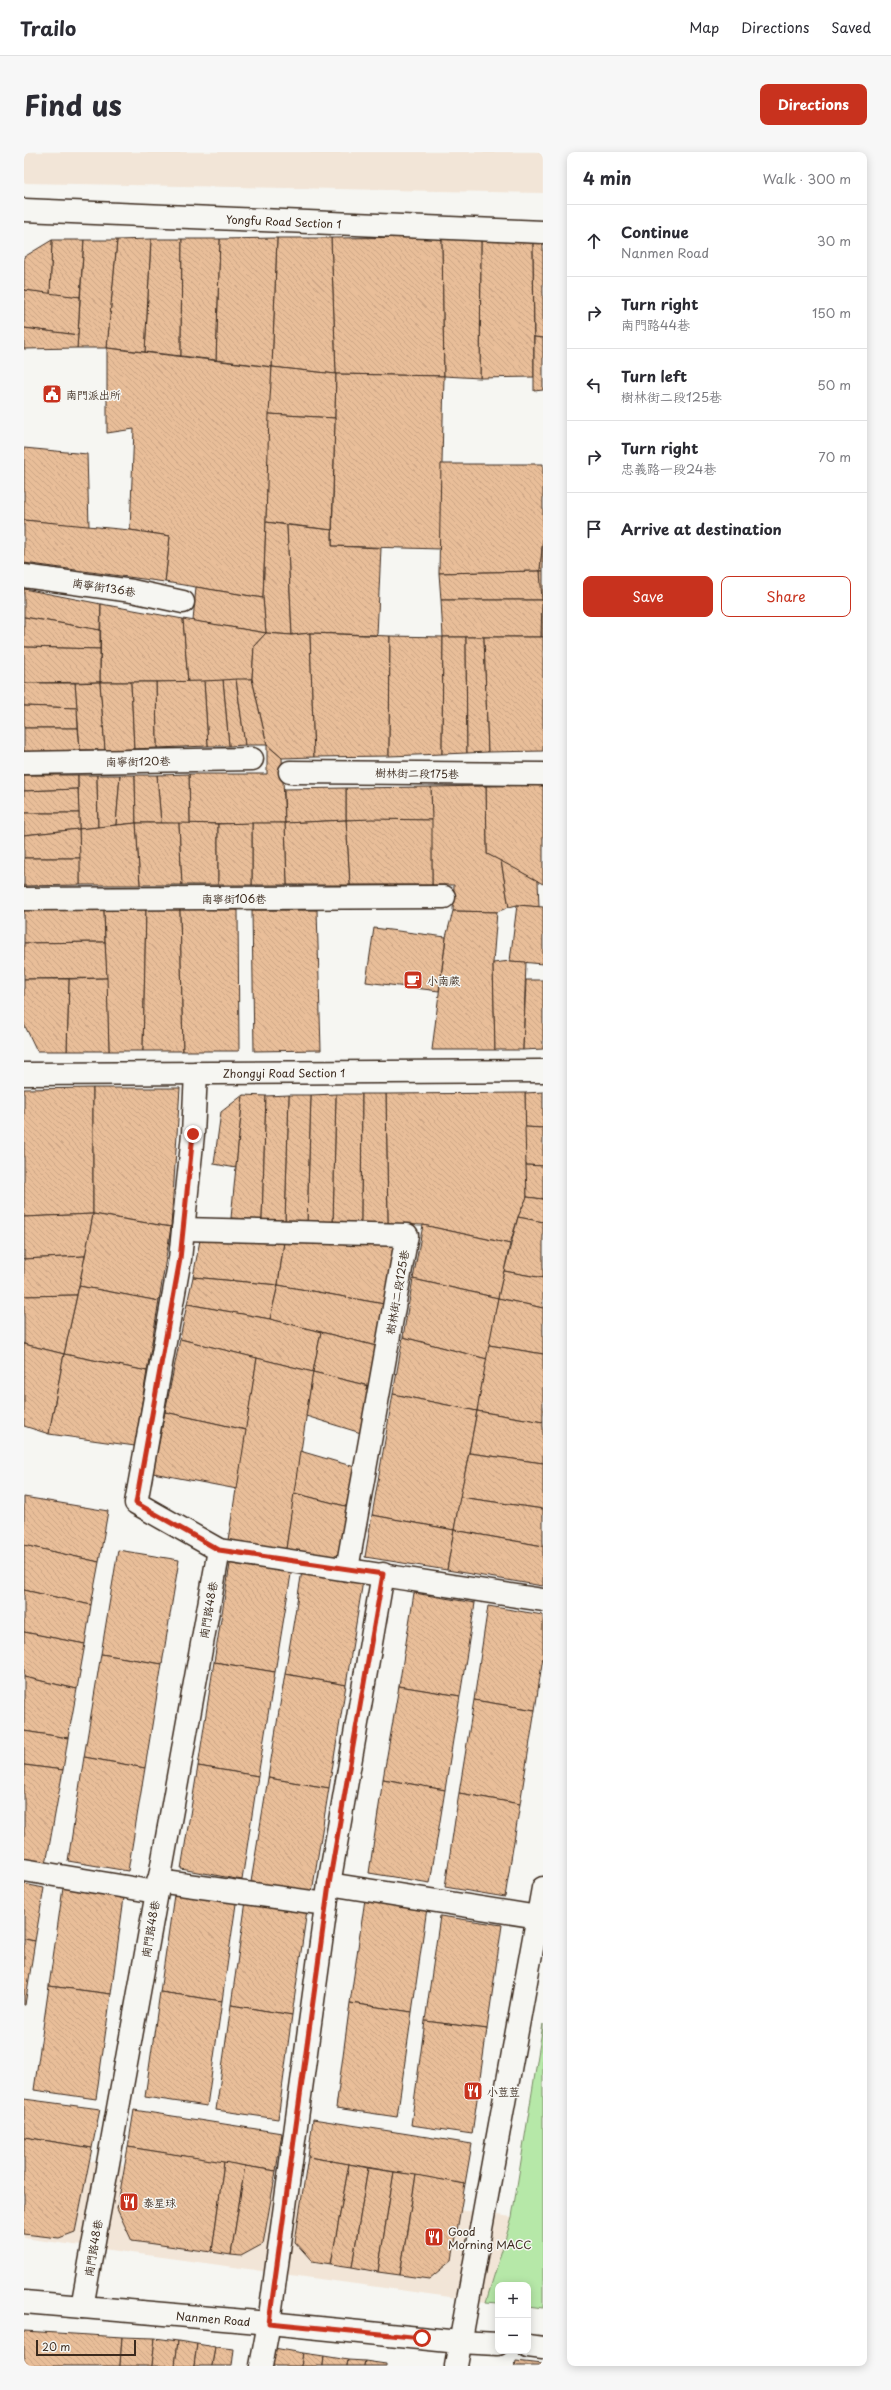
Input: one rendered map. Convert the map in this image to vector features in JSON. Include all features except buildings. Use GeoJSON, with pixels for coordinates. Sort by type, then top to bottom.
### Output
{"type":"FeatureCollection","features":[{"type":"Feature","properties":{"kind":"street","name":"Yongfu Road Section 1"},"geometry":{"type":"LineString","coordinates":[[24,210],[543,232]]}},
{"type":"Feature","properties":{"kind":"street","name":"南寧街136巷"},"geometry":{"type":"LineString","coordinates":[[24,576],[132,591],[183,602]]}},
{"type":"Feature","properties":{"kind":"street","name":"南寧街120巷"},"geometry":{"type":"LineString","coordinates":[[24,762],[252,759]]}},
{"type":"Feature","properties":{"kind":"street","name":"樹林街二段175巷"},"geometry":{"type":"LineString","coordinates":[[290,772],[543,774]]}},
{"type":"Feature","properties":{"kind":"street","name":"南寧街106巷"},"geometry":{"type":"LineString","coordinates":[[24,899],[444,897]]}},
{"type":"Feature","properties":{"kind":"street","name":"Zhongyi Road Section 1"},"geometry":{"type":"LineString","coordinates":[[24,1074],[543,1071]]}},
{"type":"Feature","properties":{"kind":"street"},"geometry":{"type":"LineString","coordinates":[[196,1073],[193,1134],[180,1259],[136,1503],[219,1550],[383,1574],[543,1600]]}},
{"type":"Feature","properties":{"kind":"street","name":"樹林街二段125巷"},"geometry":{"type":"LineString","coordinates":[[183,1229],[407,1234],[347,1569]]}},
{"type":"Feature","properties":{"kind":"street","name":"南門路48巷"},"geometry":{"type":"LineString","coordinates":[[82,2307],[219,1550]]}},
{"type":"Feature","properties":{"kind":"street"},"geometry":{"type":"LineString","coordinates":[[261,2366],[269,2323],[328,1894],[383,1574]]}},
{"type":"Feature","properties":{"kind":"street"},"geometry":{"type":"LineString","coordinates":[[24,1870],[157,1887],[328,1894],[538,1917]]}},
{"type":"Feature","properties":{"kind":"street"},"geometry":{"type":"LineString","coordinates":[[456,2366],[459,2342],[543,1888]]}},
{"type":"Feature","properties":{"kind":"street","name":"Nanmen Road"},"geometry":{"type":"LineString","coordinates":[[24,2302],[269,2323],[459,2342],[495,2344]]}},
{"type":"Feature","properties":{"kind":"street"},"geometry":{"type":"LineString","coordinates":[[531,2346],[543,2348]]}},
{"type":"Feature","properties":{"kind":"shaded area"},"geometry":{"type":"Polygon","coordinates":[[[24,152],[543,152],[543,193],[24,183],[24,152]]]}},
{"type":"Feature","properties":{"kind":"shaded area"},"geometry":{"type":"Polygon","coordinates":[[[24,2152],[512,2217],[486,2302],[24,2238],[24,2152]]]}},
{"type":"Feature","properties":{"kind":"green space"},"geometry":{"type":"Polygon","coordinates":[[[543,2024],[543,2308],[531,2306],[531,2282],[495,2282],[495,2303],[486,2302],[512,2217],[543,2024]]]}},
{"type":"Feature","properties":{"kind":"place","name":"南門派出所"},"geometry":{"type":"Point","coordinates":[52,394]}},
{"type":"Feature","properties":{"kind":"place","name":"小南蕨"},"geometry":{"type":"Point","coordinates":[413,980]}},
{"type":"Feature","properties":{"kind":"place","name":"小荳荳"},"geometry":{"type":"Point","coordinates":[473,2091]}},
{"type":"Feature","properties":{"kind":"place","name":"泰星球"},"geometry":{"type":"Point","coordinates":[129,2202]}},
{"type":"Feature","properties":{"kind":"place","name":"Good Morning MACC"},"geometry":{"type":"Point","coordinates":[434,2237]}},
{"type":"Feature","properties":{"kind":"route"},"geometry":{"type":"LineString","coordinates":[[193,1134],[180,1259],[136,1503],[219,1550],[383,1574],[329,1884],[269,2323],[422,2338]]}}]}
